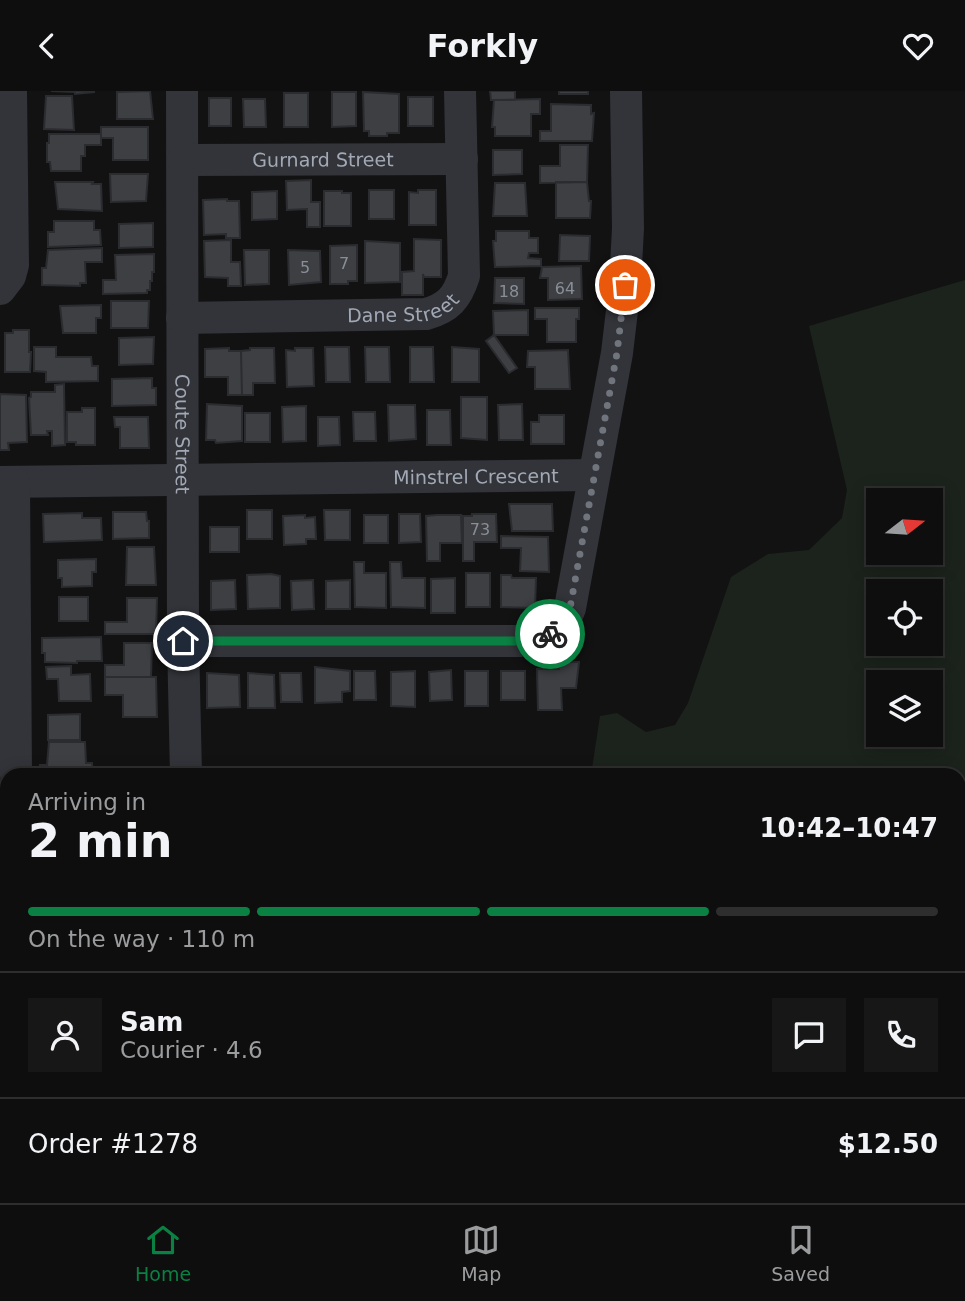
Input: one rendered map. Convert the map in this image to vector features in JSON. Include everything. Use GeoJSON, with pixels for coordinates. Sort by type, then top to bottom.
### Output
{"type":"FeatureCollection","features":[{"type":"Feature","properties":{"kind":"street"},"geometry":{"type":"LineString","coordinates":[[0,289],[10,277],[13,265],[11,91]]}},
{"type":"Feature","properties":{"kind":"street","name":"Coute Street"},"geometry":{"type":"LineString","coordinates":[[182,91],[182,481],[186,768]]}},
{"type":"Feature","properties":{"kind":"street","name":"Dane Street"},"geometry":{"type":"LineString","coordinates":[[183,318],[426,314],[441,310],[452,302],[459,292],[464,276],[460,91]]}},
{"type":"Feature","properties":{"kind":"street"},"geometry":{"type":"LineString","coordinates":[[183,641],[520,641],[551,634],[565,620],[570,608],[617,353],[625,285],[628,228],[626,91]]}},
{"type":"Feature","properties":{"kind":"street","name":"Gurnard Street"},"geometry":{"type":"LineString","coordinates":[[183,160],[462,159]]}},
{"type":"Feature","properties":{"kind":"street","name":"Minstrel Crescent"},"geometry":{"type":"LineString","coordinates":[[7,482],[593,475]]}},
{"type":"Feature","properties":{"kind":"street"},"geometry":{"type":"LineString","coordinates":[[7,482],[16,768]]}},
{"type":"Feature","properties":{"kind":"shaded area"},"geometry":{"type":"Polygon","coordinates":[[[965,280],[965,768],[592,768],[600,716],[617,713],[646,732],[675,725],[688,703],[731,577],[768,554],[809,550],[842,518],[847,490],[809,326],[965,280]]]}},
{"type":"Feature","properties":{"kind":"building"},"geometry":{"type":"Polygon","coordinates":[[[51,91],[94,91],[94,92],[75,94],[51,91]]]}},
{"type":"Feature","properties":{"kind":"building"},"geometry":{"type":"Polygon","coordinates":[[[150,91],[153,119],[117,119],[117,92],[150,91]]]}},
{"type":"Feature","properties":{"kind":"building"},"geometry":{"type":"Polygon","coordinates":[[[490,91],[515,91],[515,100],[491,100],[490,91]]]}},
{"type":"Feature","properties":{"kind":"building"},"geometry":{"type":"Polygon","coordinates":[[[559,91],[588,91],[588,94],[559,94],[559,91]]]}},
{"type":"Feature","properties":{"kind":"building"},"geometry":{"type":"Polygon","coordinates":[[[332,92],[356,92],[356,126],[332,127],[332,92]]]}},
{"type":"Feature","properties":{"kind":"building"},"geometry":{"type":"Polygon","coordinates":[[[363,92],[399,94],[399,133],[369,136],[369,131],[364,131],[363,92]]]}},
{"type":"Feature","properties":{"kind":"building"},"geometry":{"type":"Polygon","coordinates":[[[284,93],[308,93],[308,127],[284,127],[284,93]]]}},
{"type":"Feature","properties":{"kind":"building"},"geometry":{"type":"Polygon","coordinates":[[[46,96],[72,96],[74,130],[44,129],[46,96]]]}},
{"type":"Feature","properties":{"kind":"building"},"geometry":{"type":"Polygon","coordinates":[[[408,97],[433,97],[433,126],[408,126],[408,97]]]}},
{"type":"Feature","properties":{"kind":"building"},"geometry":{"type":"Polygon","coordinates":[[[209,98],[231,98],[231,126],[209,126],[209,98]]]}},
{"type":"Feature","properties":{"kind":"building"},"geometry":{"type":"Polygon","coordinates":[[[243,99],[265,99],[266,127],[244,127],[243,99]]]}},
{"type":"Feature","properties":{"kind":"building"},"geometry":{"type":"Polygon","coordinates":[[[540,99],[540,114],[531,114],[531,136],[495,136],[495,127],[492,127],[494,100],[540,99]]]}},
{"type":"Feature","properties":{"kind":"building"},"geometry":{"type":"Polygon","coordinates":[[[551,104],[591,105],[591,114],[594,113],[592,141],[540,141],[540,131],[551,131],[551,104]]]}},
{"type":"Feature","properties":{"kind":"building"},"geometry":{"type":"Polygon","coordinates":[[[101,127],[148,127],[148,160],[113,160],[113,138],[101,138],[101,127]]]}},
{"type":"Feature","properties":{"kind":"building"},"geometry":{"type":"Polygon","coordinates":[[[49,134],[101,134],[101,145],[85,145],[85,156],[81,156],[81,171],[51,171],[50,162],[47,162],[49,134]]]}},
{"type":"Feature","properties":{"kind":"building"},"geometry":{"type":"Polygon","coordinates":[[[560,145],[588,145],[587,182],[540,183],[540,166],[560,166],[560,145]]]}},
{"type":"Feature","properties":{"kind":"building"},"geometry":{"type":"Polygon","coordinates":[[[493,150],[522,150],[522,174],[493,175],[493,150]]]}},
{"type":"Feature","properties":{"kind":"building"},"geometry":{"type":"Polygon","coordinates":[[[110,174],[148,174],[146,201],[111,202],[110,174]]]}},
{"type":"Feature","properties":{"kind":"building"},"geometry":{"type":"Polygon","coordinates":[[[311,180],[311,202],[320,202],[320,227],[307,227],[307,209],[287,210],[286,181],[311,180]]]}},
{"type":"Feature","properties":{"kind":"building"},"geometry":{"type":"Polygon","coordinates":[[[55,182],[101,184],[102,211],[58,209],[55,182]]]}},
{"type":"Feature","properties":{"kind":"building"},"geometry":{"type":"Polygon","coordinates":[[[556,182],[587,182],[591,201],[590,218],[556,218],[556,182]]]}},
{"type":"Feature","properties":{"kind":"building"},"geometry":{"type":"Polygon","coordinates":[[[495,183],[525,183],[527,216],[493,216],[495,183]]]}},
{"type":"Feature","properties":{"kind":"building"},"geometry":{"type":"Polygon","coordinates":[[[369,190],[394,190],[394,219],[369,219],[369,190]]]}},
{"type":"Feature","properties":{"kind":"building"},"geometry":{"type":"Polygon","coordinates":[[[418,190],[436,190],[436,225],[409,225],[409,192],[418,193],[418,190]]]}},
{"type":"Feature","properties":{"kind":"building"},"geometry":{"type":"Polygon","coordinates":[[[277,191],[277,219],[252,220],[252,192],[277,191]]]}},
{"type":"Feature","properties":{"kind":"building"},"geometry":{"type":"Polygon","coordinates":[[[324,191],[351,193],[351,226],[324,226],[324,191]]]}},
{"type":"Feature","properties":{"kind":"building"},"geometry":{"type":"Polygon","coordinates":[[[203,200],[239,201],[240,238],[226,238],[226,234],[204,235],[203,200]]]}},
{"type":"Feature","properties":{"kind":"building"},"geometry":{"type":"Polygon","coordinates":[[[54,221],[94,221],[94,230],[100,230],[101,245],[48,247],[48,232],[54,232],[54,221]]]}},
{"type":"Feature","properties":{"kind":"building"},"geometry":{"type":"Polygon","coordinates":[[[153,223],[153,247],[119,248],[119,224],[153,223]]]}},
{"type":"Feature","properties":{"kind":"building"},"geometry":{"type":"Polygon","coordinates":[[[496,231],[529,231],[529,238],[538,238],[538,253],[529,253],[528,258],[541,259],[541,266],[495,267],[493,241],[496,241],[496,231]]]}},
{"type":"Feature","properties":{"kind":"building"},"geometry":{"type":"Polygon","coordinates":[[[560,235],[590,236],[589,261],[559,261],[560,235]]]}},
{"type":"Feature","properties":{"kind":"building"},"geometry":{"type":"Polygon","coordinates":[[[414,239],[441,240],[441,277],[424,277],[423,274],[423,295],[402,295],[402,272],[414,271],[414,239]]]}},
{"type":"Feature","properties":{"kind":"building"},"geometry":{"type":"Polygon","coordinates":[[[231,240],[231,262],[240,262],[241,286],[228,286],[228,278],[205,277],[204,241],[231,240]]]}},
{"type":"Feature","properties":{"kind":"building"},"geometry":{"type":"Polygon","coordinates":[[[365,241],[400,243],[400,282],[365,283],[365,241]]]}},
{"type":"Feature","properties":{"kind":"building"},"geometry":{"type":"Polygon","coordinates":[[[357,245],[357,281],[330,284],[330,246],[357,245]]]}},
{"type":"Feature","properties":{"kind":"building"},"geometry":{"type":"Polygon","coordinates":[[[102,248],[102,262],[85,262],[86,283],[80,283],[80,286],[42,285],[42,268],[46,268],[48,250],[102,248]]]}},
{"type":"Feature","properties":{"kind":"building"},"geometry":{"type":"Polygon","coordinates":[[[244,250],[269,250],[269,284],[245,285],[244,250]]]}},
{"type":"Feature","properties":{"kind":"building"},"geometry":{"type":"Polygon","coordinates":[[[288,250],[320,251],[321,282],[289,285],[288,250]]]}},
{"type":"Feature","properties":{"kind":"building"},"geometry":{"type":"Polygon","coordinates":[[[154,254],[154,272],[147,293],[103,294],[103,280],[116,280],[115,255],[154,254]]]}},
{"type":"Feature","properties":{"kind":"building"},"geometry":{"type":"Polygon","coordinates":[[[581,266],[582,299],[548,300],[548,278],[540,278],[542,267],[581,266]]]}},
{"type":"Feature","properties":{"kind":"building"},"geometry":{"type":"Polygon","coordinates":[[[495,278],[524,278],[524,304],[494,303],[495,278]]]}},
{"type":"Feature","properties":{"kind":"building"},"geometry":{"type":"Polygon","coordinates":[[[111,301],[149,301],[148,328],[111,328],[111,301]]]}},
{"type":"Feature","properties":{"kind":"building"},"geometry":{"type":"Polygon","coordinates":[[[101,305],[101,318],[96,318],[96,333],[63,333],[60,306],[101,305]]]}},
{"type":"Feature","properties":{"kind":"building"},"geometry":{"type":"Polygon","coordinates":[[[535,308],[579,308],[576,342],[547,342],[547,319],[535,319],[535,308]]]}},
{"type":"Feature","properties":{"kind":"building"},"geometry":{"type":"Polygon","coordinates":[[[528,310],[528,335],[494,335],[493,311],[528,310]]]}},
{"type":"Feature","properties":{"kind":"building"},"geometry":{"type":"Polygon","coordinates":[[[13,330],[29,330],[30,372],[5,372],[5,333],[13,333],[13,330]]]}},
{"type":"Feature","properties":{"kind":"building"},"geometry":{"type":"Polygon","coordinates":[[[494,335],[517,368],[509,373],[486,341],[494,335]]]}},
{"type":"Feature","properties":{"kind":"building"},"geometry":{"type":"Polygon","coordinates":[[[154,337],[153,364],[119,365],[119,338],[154,337]]]}},
{"type":"Feature","properties":{"kind":"building"},"geometry":{"type":"Polygon","coordinates":[[[34,347],[56,347],[56,357],[91,357],[92,366],[98,366],[98,381],[46,382],[46,372],[34,371],[34,347]]]}},
{"type":"Feature","properties":{"kind":"building"},"geometry":{"type":"Polygon","coordinates":[[[325,347],[349,347],[350,382],[326,382],[325,347]]]}},
{"type":"Feature","properties":{"kind":"building"},"geometry":{"type":"Polygon","coordinates":[[[365,347],[389,347],[390,382],[366,382],[365,347]]]}},
{"type":"Feature","properties":{"kind":"building"},"geometry":{"type":"Polygon","coordinates":[[[410,347],[433,347],[434,382],[410,382],[410,347]]]}},
{"type":"Feature","properties":{"kind":"building"},"geometry":{"type":"Polygon","coordinates":[[[452,347],[479,349],[479,382],[452,382],[452,347]]]}},
{"type":"Feature","properties":{"kind":"building"},"geometry":{"type":"Polygon","coordinates":[[[229,348],[229,351],[241,351],[242,395],[228,395],[228,377],[205,377],[205,349],[229,348]]]}},
{"type":"Feature","properties":{"kind":"building"},"geometry":{"type":"Polygon","coordinates":[[[250,348],[274,348],[275,383],[253,383],[253,395],[242,395],[241,351],[250,348]]]}},
{"type":"Feature","properties":{"kind":"building"},"geometry":{"type":"Polygon","coordinates":[[[295,348],[313,348],[314,386],[287,387],[286,350],[295,351],[295,348]]]}},
{"type":"Feature","properties":{"kind":"building"},"geometry":{"type":"Polygon","coordinates":[[[568,350],[570,389],[535,389],[535,367],[527,367],[528,351],[568,350]]]}},
{"type":"Feature","properties":{"kind":"building"},"geometry":{"type":"Polygon","coordinates":[[[152,378],[152,388],[156,388],[156,405],[112,406],[112,379],[152,378]]]}},
{"type":"Feature","properties":{"kind":"building"},"geometry":{"type":"Polygon","coordinates":[[[64,384],[65,445],[52,446],[52,431],[47,431],[48,435],[31,435],[29,398],[31,392],[55,392],[55,385],[64,384]]]}},
{"type":"Feature","properties":{"kind":"building"},"geometry":{"type":"Polygon","coordinates":[[[0,394],[26,395],[27,442],[8,443],[9,450],[0,450],[0,394]]]}},
{"type":"Feature","properties":{"kind":"building"},"geometry":{"type":"Polygon","coordinates":[[[461,397],[487,397],[487,440],[461,438],[461,397]]]}},
{"type":"Feature","properties":{"kind":"building"},"geometry":{"type":"Polygon","coordinates":[[[207,404],[242,406],[242,441],[216,443],[215,440],[206,440],[207,404]]]}},
{"type":"Feature","properties":{"kind":"building"},"geometry":{"type":"Polygon","coordinates":[[[522,404],[523,440],[499,440],[498,405],[522,404]]]}},
{"type":"Feature","properties":{"kind":"building"},"geometry":{"type":"Polygon","coordinates":[[[388,405],[415,405],[416,439],[389,441],[388,405]]]}},
{"type":"Feature","properties":{"kind":"building"},"geometry":{"type":"Polygon","coordinates":[[[306,406],[306,441],[283,442],[282,407],[306,406]]]}},
{"type":"Feature","properties":{"kind":"building"},"geometry":{"type":"Polygon","coordinates":[[[82,408],[95,408],[95,445],[67,442],[67,412],[82,412],[82,408]]]}},
{"type":"Feature","properties":{"kind":"building"},"geometry":{"type":"Polygon","coordinates":[[[427,410],[450,410],[451,445],[427,445],[427,410]]]}},
{"type":"Feature","properties":{"kind":"building"},"geometry":{"type":"Polygon","coordinates":[[[353,412],[375,412],[376,441],[354,441],[353,412]]]}},
{"type":"Feature","properties":{"kind":"building"},"geometry":{"type":"Polygon","coordinates":[[[245,413],[270,413],[270,442],[245,442],[245,413]]]}},
{"type":"Feature","properties":{"kind":"building"},"geometry":{"type":"Polygon","coordinates":[[[539,415],[564,415],[564,444],[531,444],[531,422],[539,422],[539,415]]]}},
{"type":"Feature","properties":{"kind":"building"},"geometry":{"type":"Polygon","coordinates":[[[114,417],[148,417],[149,448],[120,448],[120,427],[115,427],[114,417]]]}},
{"type":"Feature","properties":{"kind":"building"},"geometry":{"type":"Polygon","coordinates":[[[318,417],[339,417],[340,445],[318,446],[318,417]]]}},
{"type":"Feature","properties":{"kind":"building"},"geometry":{"type":"Polygon","coordinates":[[[509,504],[552,504],[553,531],[512,531],[509,504]]]}},
{"type":"Feature","properties":{"kind":"building"},"geometry":{"type":"Polygon","coordinates":[[[247,510],[272,510],[272,539],[247,539],[247,510]]]}},
{"type":"Feature","properties":{"kind":"building"},"geometry":{"type":"Polygon","coordinates":[[[324,510],[350,510],[350,540],[325,540],[324,510]]]}},
{"type":"Feature","properties":{"kind":"building"},"geometry":{"type":"Polygon","coordinates":[[[113,512],[146,512],[149,538],[113,539],[113,512]]]}},
{"type":"Feature","properties":{"kind":"building"},"geometry":{"type":"Polygon","coordinates":[[[82,513],[82,518],[101,518],[102,540],[44,542],[43,514],[82,513]]]}},
{"type":"Feature","properties":{"kind":"building"},"geometry":{"type":"Polygon","coordinates":[[[399,514],[420,514],[421,542],[399,543],[399,514]]]}},
{"type":"Feature","properties":{"kind":"building"},"geometry":{"type":"Polygon","coordinates":[[[496,514],[497,542],[474,542],[474,561],[463,561],[463,516],[496,514]]]}},
{"type":"Feature","properties":{"kind":"building"},"geometry":{"type":"Polygon","coordinates":[[[305,515],[305,518],[315,517],[316,539],[306,539],[306,544],[284,545],[283,516],[305,515]]]}},
{"type":"Feature","properties":{"kind":"building"},"geometry":{"type":"Polygon","coordinates":[[[364,515],[388,515],[388,543],[364,543],[364,515]]]}},
{"type":"Feature","properties":{"kind":"building"},"geometry":{"type":"Polygon","coordinates":[[[461,515],[462,543],[440,543],[440,561],[427,561],[426,516],[461,515]]]}},
{"type":"Feature","properties":{"kind":"building"},"geometry":{"type":"Polygon","coordinates":[[[210,527],[239,527],[239,552],[210,552],[210,527]]]}},
{"type":"Feature","properties":{"kind":"building"},"geometry":{"type":"Polygon","coordinates":[[[501,536],[548,537],[549,572],[520,571],[521,548],[501,548],[501,536]]]}},
{"type":"Feature","properties":{"kind":"building"},"geometry":{"type":"Polygon","coordinates":[[[127,547],[154,547],[156,585],[126,585],[127,547]]]}},
{"type":"Feature","properties":{"kind":"building"},"geometry":{"type":"Polygon","coordinates":[[[96,559],[92,586],[62,587],[62,578],[58,578],[58,560],[96,559]]]}},
{"type":"Feature","properties":{"kind":"building"},"geometry":{"type":"Polygon","coordinates":[[[354,562],[364,562],[364,573],[386,573],[386,608],[355,607],[354,562]]]}},
{"type":"Feature","properties":{"kind":"building"},"geometry":{"type":"Polygon","coordinates":[[[390,562],[401,562],[402,578],[425,578],[425,608],[391,607],[390,562]]]}},
{"type":"Feature","properties":{"kind":"building"},"geometry":{"type":"Polygon","coordinates":[[[466,573],[490,573],[490,607],[466,607],[466,573]]]}},
{"type":"Feature","properties":{"kind":"building"},"geometry":{"type":"Polygon","coordinates":[[[247,575],[280,576],[280,608],[248,609],[247,575]]]}},
{"type":"Feature","properties":{"kind":"building"},"geometry":{"type":"Polygon","coordinates":[[[501,575],[536,578],[535,608],[501,607],[501,575]]]}},
{"type":"Feature","properties":{"kind":"building"},"geometry":{"type":"Polygon","coordinates":[[[455,578],[455,613],[431,613],[431,579],[455,578]]]}},
{"type":"Feature","properties":{"kind":"building"},"geometry":{"type":"Polygon","coordinates":[[[235,580],[236,609],[211,610],[211,581],[235,580]]]}},
{"type":"Feature","properties":{"kind":"building"},"geometry":{"type":"Polygon","coordinates":[[[313,580],[314,609],[292,610],[291,581],[313,580]]]}},
{"type":"Feature","properties":{"kind":"building"},"geometry":{"type":"Polygon","coordinates":[[[350,580],[350,609],[326,609],[326,581],[350,580]]]}},
{"type":"Feature","properties":{"kind":"building"},"geometry":{"type":"Polygon","coordinates":[[[59,597],[88,597],[88,621],[59,621],[59,597]]]}},
{"type":"Feature","properties":{"kind":"building"},"geometry":{"type":"Polygon","coordinates":[[[127,598],[157,598],[156,634],[105,634],[105,622],[127,622],[127,598]]]}},
{"type":"Feature","properties":{"kind":"building"},"geometry":{"type":"Polygon","coordinates":[[[101,637],[102,661],[45,662],[42,638],[101,637]]]}},
{"type":"Feature","properties":{"kind":"building"},"geometry":{"type":"Polygon","coordinates":[[[124,643],[152,643],[151,677],[105,677],[105,665],[124,665],[124,643]]]}},
{"type":"Feature","properties":{"kind":"building"},"geometry":{"type":"Polygon","coordinates":[[[559,662],[579,662],[576,688],[561,688],[562,710],[538,710],[537,669],[559,669],[559,662]]]}},
{"type":"Feature","properties":{"kind":"building"},"geometry":{"type":"Polygon","coordinates":[[[71,666],[71,675],[90,674],[91,701],[59,701],[58,679],[47,679],[46,667],[71,666]]]}},
{"type":"Feature","properties":{"kind":"building"},"geometry":{"type":"Polygon","coordinates":[[[315,667],[350,671],[350,691],[342,692],[342,702],[315,703],[315,667]]]}},
{"type":"Feature","properties":{"kind":"building"},"geometry":{"type":"Polygon","coordinates":[[[451,670],[452,700],[430,701],[429,672],[451,670]]]}},
{"type":"Feature","properties":{"kind":"building"},"geometry":{"type":"Polygon","coordinates":[[[354,671],[375,671],[376,700],[354,700],[354,671]]]}},
{"type":"Feature","properties":{"kind":"building"},"geometry":{"type":"Polygon","coordinates":[[[415,671],[415,707],[391,706],[391,672],[415,671]]]}},
{"type":"Feature","properties":{"kind":"building"},"geometry":{"type":"Polygon","coordinates":[[[465,671],[488,671],[488,706],[465,706],[465,671]]]}},
{"type":"Feature","properties":{"kind":"building"},"geometry":{"type":"Polygon","coordinates":[[[501,671],[525,671],[525,700],[501,700],[501,671]]]}},
{"type":"Feature","properties":{"kind":"building"},"geometry":{"type":"Polygon","coordinates":[[[207,673],[239,675],[240,707],[207,708],[207,673]]]}},
{"type":"Feature","properties":{"kind":"building"},"geometry":{"type":"Polygon","coordinates":[[[248,673],[274,675],[275,708],[248,708],[248,673]]]}},
{"type":"Feature","properties":{"kind":"building"},"geometry":{"type":"Polygon","coordinates":[[[280,673],[301,673],[302,702],[281,702],[280,673]]]}},
{"type":"Feature","properties":{"kind":"building"},"geometry":{"type":"Polygon","coordinates":[[[105,677],[156,677],[157,717],[123,717],[123,695],[105,695],[105,677]]]}},
{"type":"Feature","properties":{"kind":"building"},"geometry":{"type":"Polygon","coordinates":[[[80,714],[80,740],[48,740],[48,715],[80,714]]]}},
{"type":"Feature","properties":{"kind":"building"},"geometry":{"type":"Polygon","coordinates":[[[49,742],[85,742],[86,763],[92,763],[92,768],[40,768],[40,765],[47,765],[49,742]]]}},
{"type":"Feature","properties":{"kind":"way so far"},"geometry":{"type":"LineString","coordinates":[[550,634],[559,628],[570,608],[617,353],[625,285]]}},
{"type":"Feature","properties":{"kind":"route"},"geometry":{"type":"LineString","coordinates":[[183,641],[520,641],[550,634]]}}]}
